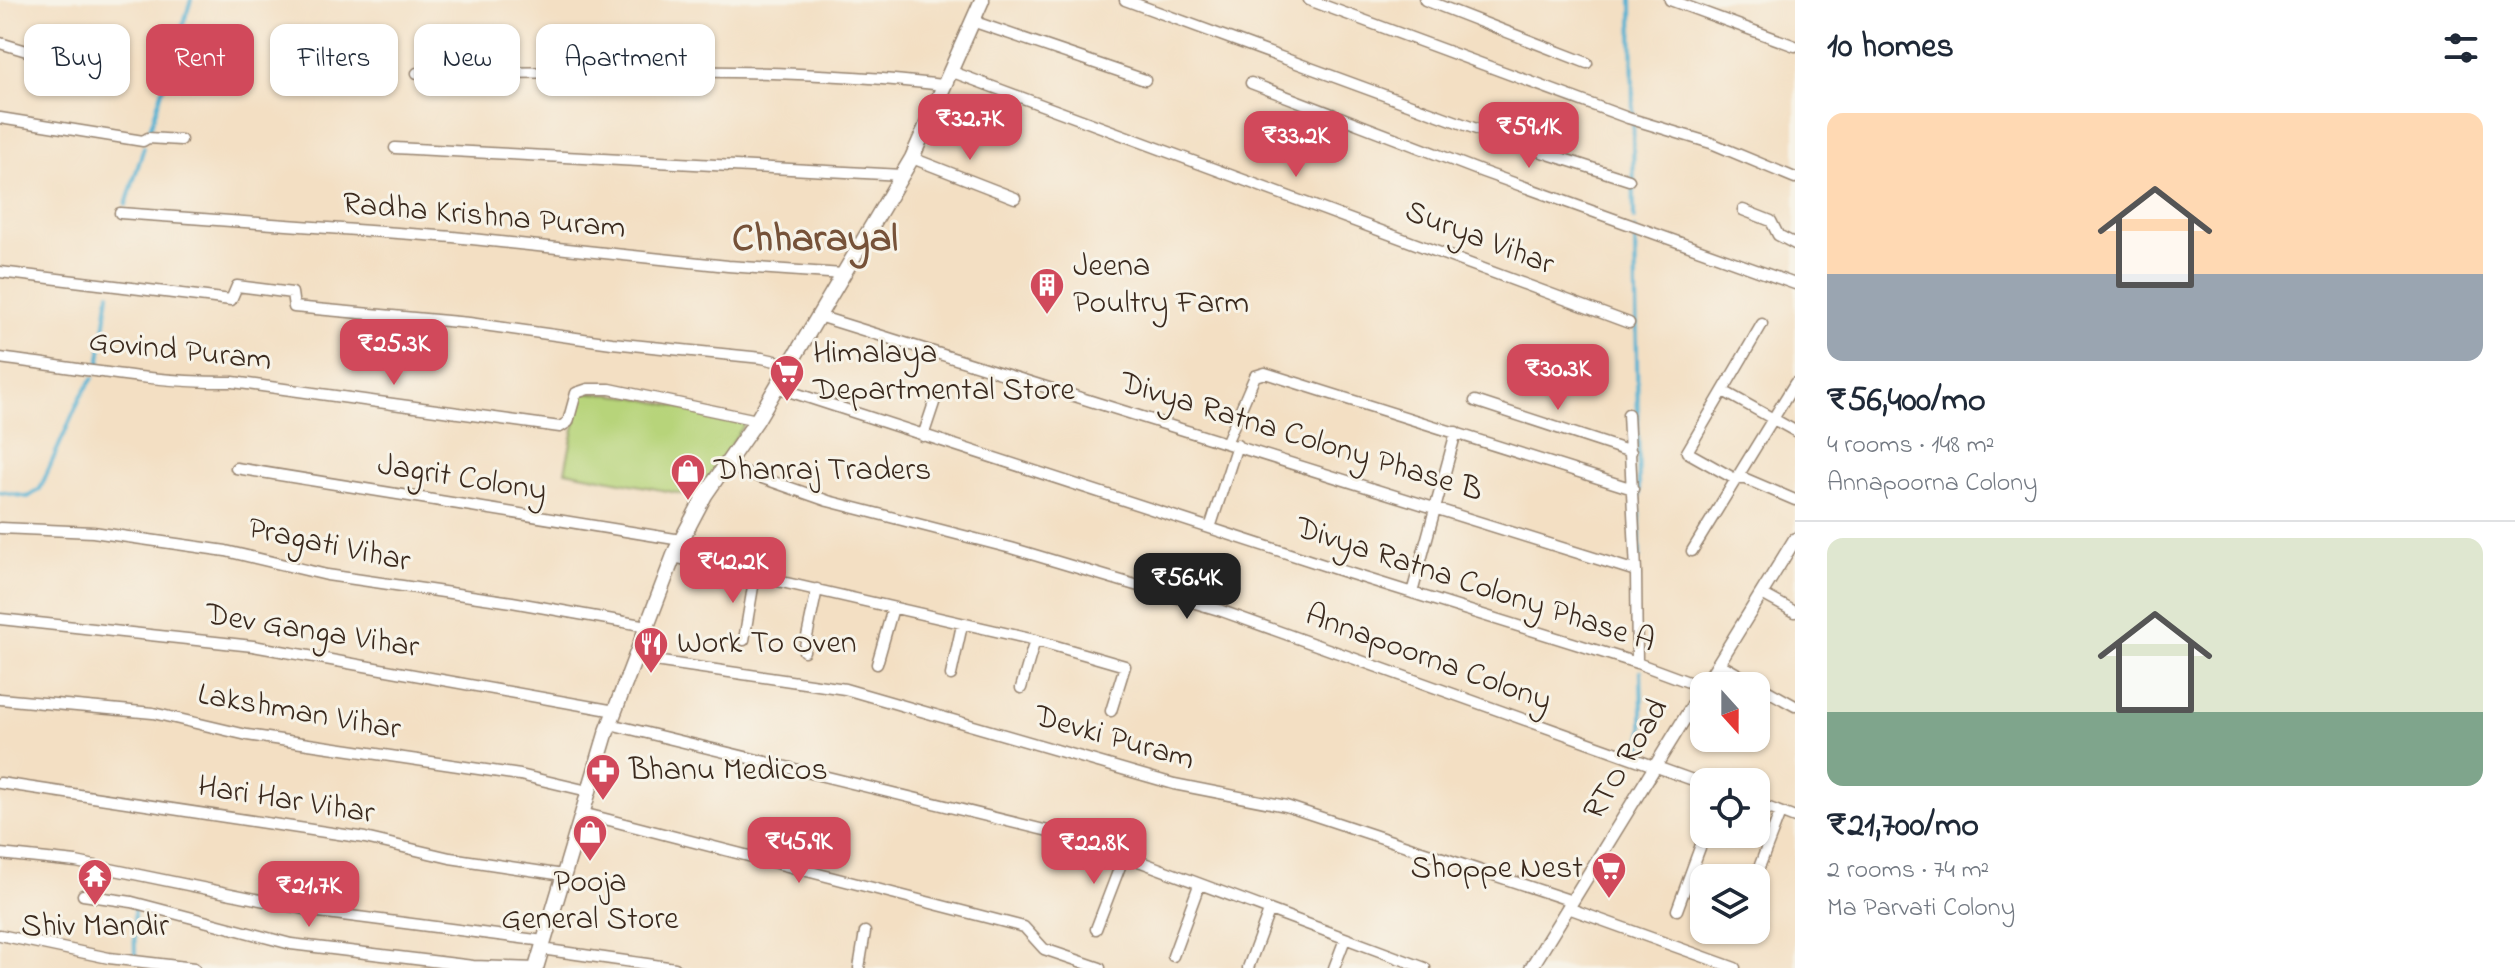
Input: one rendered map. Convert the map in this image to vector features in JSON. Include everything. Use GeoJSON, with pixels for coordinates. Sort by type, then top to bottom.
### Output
{"type":"FeatureCollection","features":[{"type":"Feature","properties":{"kind":"main road"},"geometry":{"type":"LineString","coordinates":[[536,968],[612,718],[673,557],[725,465],[757,420],[912,158],[980,0]]}},
{"type":"Feature","properties":{"kind":"street"},"geometry":{"type":"LineString","coordinates":[[1125,0],[1520,145],[1629,180]]}},
{"type":"Feature","properties":{"kind":"street"},"geometry":{"type":"LineString","coordinates":[[1309,0],[1628,118],[1711,143],[1795,178]]}},
{"type":"Feature","properties":{"kind":"street"},"geometry":{"type":"LineString","coordinates":[[1425,0],[1587,63]]}},
{"type":"Feature","properties":{"kind":"street"},"geometry":{"type":"LineString","coordinates":[[1670,0],[1795,46]]}},
{"type":"Feature","properties":{"kind":"street"},"geometry":{"type":"LineString","coordinates":[[972,21],[1145,80]]}},
{"type":"Feature","properties":{"kind":"street"},"geometry":{"type":"LineString","coordinates":[[0,43],[24,50]]}},
{"type":"Feature","properties":{"kind":"street","name":"Surya Vihar"},"geometry":{"type":"LineString","coordinates":[[950,71],[1629,323]]}},
{"type":"Feature","properties":{"kind":"street"},"geometry":{"type":"LineString","coordinates":[[520,73],[746,72],[869,76],[943,85]]}},
{"type":"Feature","properties":{"kind":"street"},"geometry":{"type":"LineString","coordinates":[[1251,83],[1483,172],[1795,284]]}},
{"type":"Feature","properties":{"kind":"street"},"geometry":{"type":"LineString","coordinates":[[0,118],[143,141],[148,138],[181,140]]}},
{"type":"Feature","properties":{"kind":"street"},"geometry":{"type":"LineString","coordinates":[[395,148],[902,175]]}},
{"type":"Feature","properties":{"kind":"street"},"geometry":{"type":"LineString","coordinates":[[912,158],[1015,198]]}},
{"type":"Feature","properties":{"kind":"street"},"geometry":{"type":"LineString","coordinates":[[1743,210],[1769,220],[1778,235],[1795,244]]}},
{"type":"Feature","properties":{"kind":"street","name":"Radha Krishna Puram"},"geometry":{"type":"LineString","coordinates":[[120,213],[453,237],[843,274]]}},
{"type":"Feature","properties":{"kind":"street"},"geometry":{"type":"LineString","coordinates":[[0,272],[231,300],[237,286],[292,293],[294,307],[469,323],[612,343],[762,358],[789,364]]}},
{"type":"Feature","properties":{"kind":"street","name":"Divya Ratna Colony Phase B"},"geometry":{"type":"LineString","coordinates":[[818,316],[1636,571]]}},
{"type":"Feature","properties":{"kind":"street"},"geometry":{"type":"LineString","coordinates":[[1762,324],[1725,392],[1687,452],[1735,479],[1746,479],[1795,500]]}},
{"type":"Feature","properties":{"kind":"street","name":"Govind Puram"},"geometry":{"type":"LineString","coordinates":[[0,358],[113,375],[276,387],[560,427],[568,422],[576,393],[588,389],[610,389],[757,420]]}},
{"type":"Feature","properties":{"kind":"street"},"geometry":{"type":"LineString","coordinates":[[1210,528],[1232,443],[1259,373],[1633,489]]}},
{"type":"Feature","properties":{"kind":"street"},"geometry":{"type":"LineString","coordinates":[[1692,551],[1795,383]]}},
{"type":"Feature","properties":{"kind":"street","name":"Divya Ratna Colony Phase A"},"geometry":{"type":"LineString","coordinates":[[776,387],[1690,683]]}},
{"type":"Feature","properties":{"kind":"street"},"geometry":{"type":"LineString","coordinates":[[1725,392],[1795,431]]}},
{"type":"Feature","properties":{"kind":"street"},"geometry":{"type":"LineString","coordinates":[[923,436],[936,397]]}},
{"type":"Feature","properties":{"kind":"street"},"geometry":{"type":"LineString","coordinates":[[1475,401],[1631,452]]}},
{"type":"Feature","properties":{"kind":"street"},"geometry":{"type":"LineString","coordinates":[[1628,414],[1637,663]]}},
{"type":"Feature","properties":{"kind":"street"},"geometry":{"type":"LineString","coordinates":[[1412,593],[1456,432]]}},
{"type":"Feature","properties":{"kind":"street","name":"Annapoorna Colony"},"geometry":{"type":"LineString","coordinates":[[725,465],[828,501],[1011,548],[1219,610],[1690,779]]}},
{"type":"Feature","properties":{"kind":"street","name":"Jagrit Colony"},"geometry":{"type":"LineString","coordinates":[[236,468],[681,540]]}},
{"type":"Feature","properties":{"kind":"street","name":"Pragati Vihar"},"geometry":{"type":"LineString","coordinates":[[0,528],[93,532],[226,551],[327,575],[512,602],[647,626]]}},
{"type":"Feature","properties":{"kind":"street","name":"RTO Road"},"geometry":{"type":"LineString","coordinates":[[1712,672],[1795,539]]}},
{"type":"Feature","properties":{"kind":"street"},"geometry":{"type":"LineString","coordinates":[[673,557],[1035,640],[1125,666],[1111,711]]}},
{"type":"Feature","properties":{"kind":"street"},"geometry":{"type":"LineString","coordinates":[[744,640],[755,575]]}},
{"type":"Feature","properties":{"kind":"street"},"geometry":{"type":"LineString","coordinates":[[804,651],[817,589]]}},
{"type":"Feature","properties":{"kind":"street"},"geometry":{"type":"LineString","coordinates":[[1762,594],[1795,612]]}},
{"type":"Feature","properties":{"kind":"street"},"geometry":{"type":"LineString","coordinates":[[877,664],[893,608]]}},
{"type":"Feature","properties":{"kind":"street","name":"Dev Ganga Vihar"},"geometry":{"type":"LineString","coordinates":[[0,619],[253,646],[612,718],[1077,838],[1425,968]]}},
{"type":"Feature","properties":{"kind":"street"},"geometry":{"type":"LineString","coordinates":[[951,675],[962,625]]}},
{"type":"Feature","properties":{"kind":"street"},"geometry":{"type":"LineString","coordinates":[[1021,688],[1035,640]]}},
{"type":"Feature","properties":{"kind":"street","name":"Devki Puram"},"geometry":{"type":"LineString","coordinates":[[634,658],[845,689],[1174,784],[1286,806],[1570,905],[1735,968]]}},
{"type":"Feature","properties":{"kind":"street"},"geometry":{"type":"LineString","coordinates":[[1718,663],[1795,706]]}},
{"type":"Feature","properties":{"kind":"street","name":"Lakshman Vihar"},"geometry":{"type":"LineString","coordinates":[[0,699],[153,713],[247,735],[520,775],[588,791]]}},
{"type":"Feature","properties":{"kind":"street","name":"RTO Road"},"geometry":{"type":"LineString","coordinates":[[1531,968],[1690,706]]}},
{"type":"Feature","properties":{"kind":"street","name":"Hari Har Vihar"},"geometry":{"type":"LineString","coordinates":[[0,783],[365,838],[450,858],[563,875]]}},
{"type":"Feature","properties":{"kind":"street"},"geometry":{"type":"LineString","coordinates":[[1770,809],[1795,818]]}},
{"type":"Feature","properties":{"kind":"street"},"geometry":{"type":"LineString","coordinates":[[582,813],[1024,927],[1044,949],[1100,968]]}},
{"type":"Feature","properties":{"kind":"street"},"geometry":{"type":"LineString","coordinates":[[1760,864],[1780,813]]}},
{"type":"Feature","properties":{"kind":"street"},"geometry":{"type":"LineString","coordinates":[[1677,910],[1700,848]]}},
{"type":"Feature","properties":{"kind":"street"},"geometry":{"type":"LineString","coordinates":[[0,854],[76,862],[319,912],[675,968]]}},
{"type":"Feature","properties":{"kind":"street"},"geometry":{"type":"LineString","coordinates":[[1096,929],[1124,856]]}},
{"type":"Feature","properties":{"kind":"street"},"geometry":{"type":"LineString","coordinates":[[1173,956],[1199,885]]}},
{"type":"Feature","properties":{"kind":"street"},"geometry":{"type":"LineString","coordinates":[[83,895],[132,902],[318,948],[473,966],[536,968]]}},
{"type":"Feature","properties":{"kind":"street"},"geometry":{"type":"LineString","coordinates":[[1248,968],[1269,911]]}},
{"type":"Feature","properties":{"kind":"street"},"geometry":{"type":"LineString","coordinates":[[859,968],[865,932]]}},
{"type":"Feature","properties":{"kind":"street"},"geometry":{"type":"LineString","coordinates":[[0,935],[109,958],[194,968]]}},
{"type":"Feature","properties":{"kind":"street"},"geometry":{"type":"LineString","coordinates":[[1334,968],[1345,939]]}},
{"type":"Feature","properties":{"kind":"green space"},"geometry":{"type":"Polygon","coordinates":[[[582,392],[634,397],[746,422],[697,497],[565,471],[582,392]]]}},
{"type":"Feature","properties":{"kind":"waterway"},"geometry":{"type":"LineString","coordinates":[[149,132],[191,0]]}},
{"type":"Feature","properties":{"kind":"waterway"},"geometry":{"type":"LineString","coordinates":[[1632,0],[1633,114]]}},
{"type":"Feature","properties":{"kind":"waterway"},"geometry":{"type":"LineString","coordinates":[[1633,125],[1634,219]]}},
{"type":"Feature","properties":{"kind":"waterway"},"geometry":{"type":"LineString","coordinates":[[126,205],[144,147]]}},
{"type":"Feature","properties":{"kind":"waterway"},"geometry":{"type":"LineString","coordinates":[[1635,229],[1640,557]]}},
{"type":"Feature","properties":{"kind":"waterway"},"geometry":{"type":"LineString","coordinates":[[99,367],[109,293]]}},
{"type":"Feature","properties":{"kind":"waterway"},"geometry":{"type":"LineString","coordinates":[[0,492],[28,497],[40,489],[80,398],[93,378]]}},
{"type":"Feature","properties":{"kind":"waterway"},"geometry":{"type":"LineString","coordinates":[[1641,671],[1643,754]]}},
{"type":"Feature","properties":{"kind":"waterway"},"geometry":{"type":"LineString","coordinates":[[134,908],[135,956]]}},
{"type":"Feature","properties":{"kind":"place","name":"Jeena Poultry Farm"},"geometry":{"type":"Point","coordinates":[1047,316]}},
{"type":"Feature","properties":{"kind":"place","name":"Himalaya Departmental Store"},"geometry":{"type":"Point","coordinates":[787,403]}},
{"type":"Feature","properties":{"kind":"place","name":"Dhanraj Traders"},"geometry":{"type":"Point","coordinates":[688,502]}},
{"type":"Feature","properties":{"kind":"place","name":"Work To Oven"},"geometry":{"type":"Point","coordinates":[651,675]}},
{"type":"Feature","properties":{"kind":"place","name":"Bhanu Medicos"},"geometry":{"type":"Point","coordinates":[603,802]}},
{"type":"Feature","properties":{"kind":"place","name":"Pooja General Store"},"geometry":{"type":"Point","coordinates":[590,863]}},
{"type":"Feature","properties":{"kind":"place","name":"Shoppe Nest"},"geometry":{"type":"Point","coordinates":[1609,900]}},
{"type":"Feature","properties":{"kind":"place","name":"Shiv Mandir"},"geometry":{"type":"Point","coordinates":[95,907]}},
{"type":"Feature","properties":{"kind":"district","name":"Chharayal"},"geometry":{"type":"Point","coordinates":[815,240]}}]}
